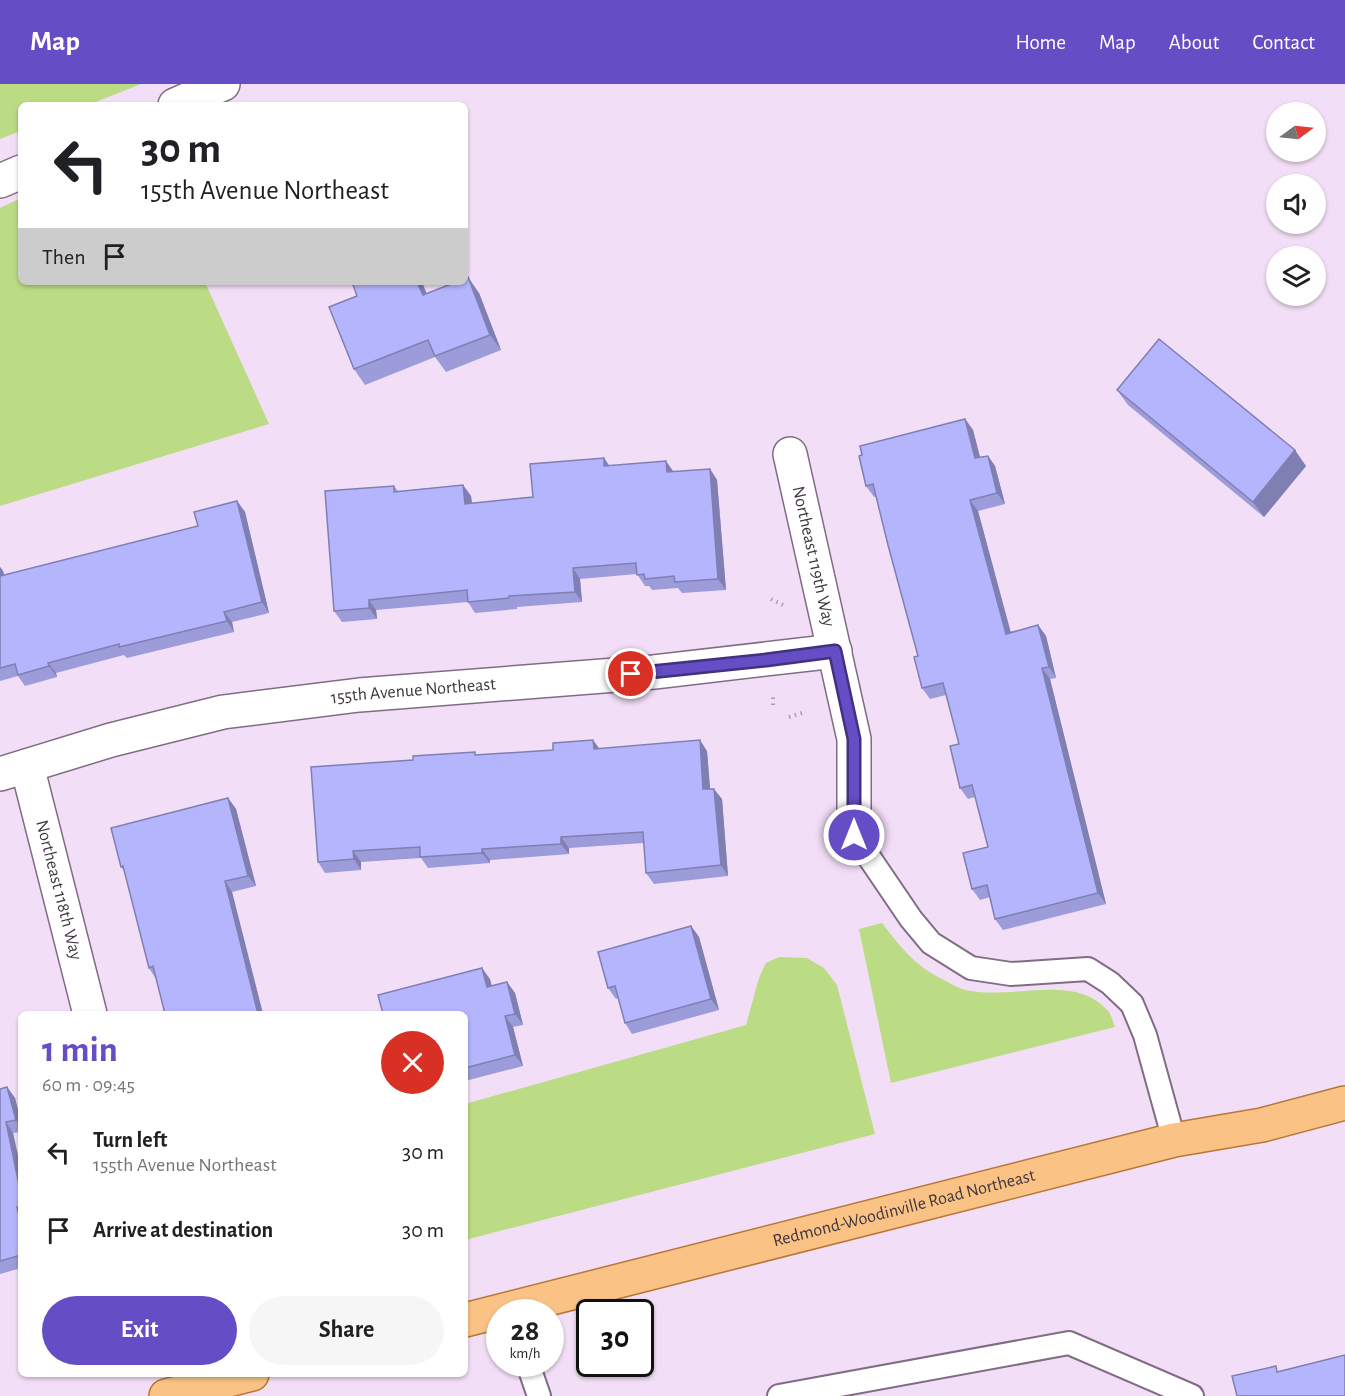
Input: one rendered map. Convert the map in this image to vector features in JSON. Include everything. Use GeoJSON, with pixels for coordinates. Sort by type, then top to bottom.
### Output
{"type":"FeatureCollection","features":[{"type":"Feature","properties":{"kind":"main road","name":"Redmond-Woodinville Road Northeast"},"geometry":{"type":"LineString","coordinates":[[557,1299],[1174,1140],[1262,1125],[1345,1103]]}},
{"type":"Feature","properties":{"kind":"main road","name":"Redmond-Woodinville Road Northeast"},"geometry":{"type":"LineString","coordinates":[[468,1319],[486,1316]]}},
{"type":"Feature","properties":{"kind":"main road"},"geometry":{"type":"LineString","coordinates":[[178,1387],[235,1377]]}},
{"type":"Feature","properties":{"kind":"street"},"geometry":{"type":"LineString","coordinates":[[182,102],[223,84]]}},
{"type":"Feature","properties":{"kind":"street"},"geometry":{"type":"LineString","coordinates":[[0,182],[18,173]]}},
{"type":"Feature","properties":{"kind":"street","name":"Northeast 119th Way"},"geometry":{"type":"LineString","coordinates":[[790,454],[854,739],[854,835]]}},
{"type":"Feature","properties":{"kind":"street","name":"155th Avenue Northeast"},"geometry":{"type":"LineString","coordinates":[[14,770],[111,740],[223,712],[359,695],[654,672],[835,651]]}},
{"type":"Feature","properties":{"kind":"street","name":"Northeast 118th Way"},"geometry":{"type":"LineString","coordinates":[[14,770],[89,1011]]}},
{"type":"Feature","properties":{"kind":"lane"},"geometry":{"type":"LineString","coordinates":[[854,835],[910,919],[931,943],[970,968],[1011,974],[1088,969],[1110,983],[1131,1004],[1145,1035],[1174,1140]]}},
{"type":"Feature","properties":{"kind":"lane"},"geometry":{"type":"LineString","coordinates":[[779,1396],[1069,1342],[1192,1396]]}},
{"type":"Feature","properties":{"kind":"lane"},"geometry":{"type":"LineString","coordinates":[[532,1377],[539,1396]]}},
{"type":"Feature","properties":{"kind":"path"},"geometry":{"type":"LineString","coordinates":[[771,599],[784,605]]}},
{"type":"Feature","properties":{"kind":"path"},"geometry":{"type":"LineString","coordinates":[[789,717],[805,712]]}},
{"type":"Feature","properties":{"kind":"green space"},"geometry":{"type":"Polygon","coordinates":[[[0,84],[141,84],[96,102],[18,102],[18,132],[0,139],[0,84]]]}},
{"type":"Feature","properties":{"kind":"green space"},"geometry":{"type":"Polygon","coordinates":[[[18,199],[18,285],[206,285],[269,424],[0,506],[0,208],[18,199]]]}},
{"type":"Feature","properties":{"kind":"green space"},"geometry":{"type":"Polygon","coordinates":[[[882,923],[903,949],[926,970],[962,989],[998,993],[1037,990],[1074,992],[1090,997],[1104,1007],[1110,1013],[1115,1027],[891,1083],[859,929],[882,923]]]}},
{"type":"Feature","properties":{"kind":"green space"},"geometry":{"type":"Polygon","coordinates":[[[779,957],[807,958],[824,968],[837,985],[875,1134],[468,1239],[468,1103],[746,1025],[759,978],[766,963],[779,957]]]}},
{"type":"Feature","properties":{"kind":"building"},"geometry":{"type":"Polygon","coordinates":[[[468,277],[490,335],[435,356],[428,340],[354,369],[329,307],[357,296],[353,285],[418,285],[423,295],[448,285],[468,285],[468,277]]]}},
{"type":"Feature","properties":{"kind":"building"},"geometry":{"type":"Polygon","coordinates":[[[1159,339],[1295,450],[1253,502],[1117,390],[1159,339]]]}},
{"type":"Feature","properties":{"kind":"building"},"geometry":{"type":"Polygon","coordinates":[[[965,419],[975,458],[988,456],[997,493],[970,500],[1006,634],[1038,625],[1049,667],[1042,668],[1098,893],[995,919],[987,885],[972,889],[963,853],[988,847],[972,785],[960,788],[950,746],[959,744],[943,683],[922,688],[914,657],[918,656],[873,484],[866,486],[859,456],[862,455],[860,446],[965,419]]]}},
{"type":"Feature","properties":{"kind":"building"},"geometry":{"type":"Polygon","coordinates":[[[604,458],[604,466],[666,461],[667,472],[710,469],[718,579],[675,582],[674,576],[645,579],[644,574],[637,575],[636,563],[573,568],[575,592],[509,596],[509,598],[468,602],[467,590],[369,600],[369,608],[334,611],[325,491],[394,486],[394,492],[463,485],[465,504],[533,497],[530,464],[604,458]]]}},
{"type":"Feature","properties":{"kind":"building"},"geometry":{"type":"Polygon","coordinates":[[[237,501],[262,602],[224,612],[227,621],[119,647],[119,644],[48,663],[49,666],[18,675],[15,664],[0,668],[0,576],[198,526],[194,512],[237,501]]]}},
{"type":"Feature","properties":{"kind":"building"},"geometry":{"type":"Polygon","coordinates":[[[593,740],[594,749],[700,740],[703,789],[714,789],[721,865],[646,873],[643,832],[561,837],[561,844],[482,849],[482,853],[420,857],[420,847],[353,851],[354,859],[318,862],[311,767],[413,760],[413,756],[553,750],[553,743],[593,740]]]}},
{"type":"Feature","properties":{"kind":"building"},"geometry":{"type":"Polygon","coordinates":[[[228,798],[248,876],[225,881],[257,1011],[164,1011],[153,966],[149,968],[111,828],[228,798]]]}},
{"type":"Feature","properties":{"kind":"building"},"geometry":{"type":"Polygon","coordinates":[[[691,926],[711,999],[625,1023],[615,986],[608,988],[598,952],[691,926]]]}},
{"type":"Feature","properties":{"kind":"building"},"geometry":{"type":"Polygon","coordinates":[[[482,968],[487,987],[507,982],[515,1014],[505,1016],[515,1055],[468,1067],[468,1011],[382,1011],[378,995],[482,968]]]}},
{"type":"Feature","properties":{"kind":"building"},"geometry":{"type":"Polygon","coordinates":[[[7,1087],[16,1120],[6,1122],[18,1180],[18,1256],[0,1261],[0,1089],[7,1087]]]}},
{"type":"Feature","properties":{"kind":"building"},"geometry":{"type":"Polygon","coordinates":[[[1345,1355],[1345,1396],[1237,1396],[1232,1376],[1276,1366],[1277,1372],[1345,1355]]]}},
{"type":"Feature","properties":{"kind":"route"},"geometry":{"type":"LineString","coordinates":[[631,674],[835,651],[854,739],[854,835]]}}]}
